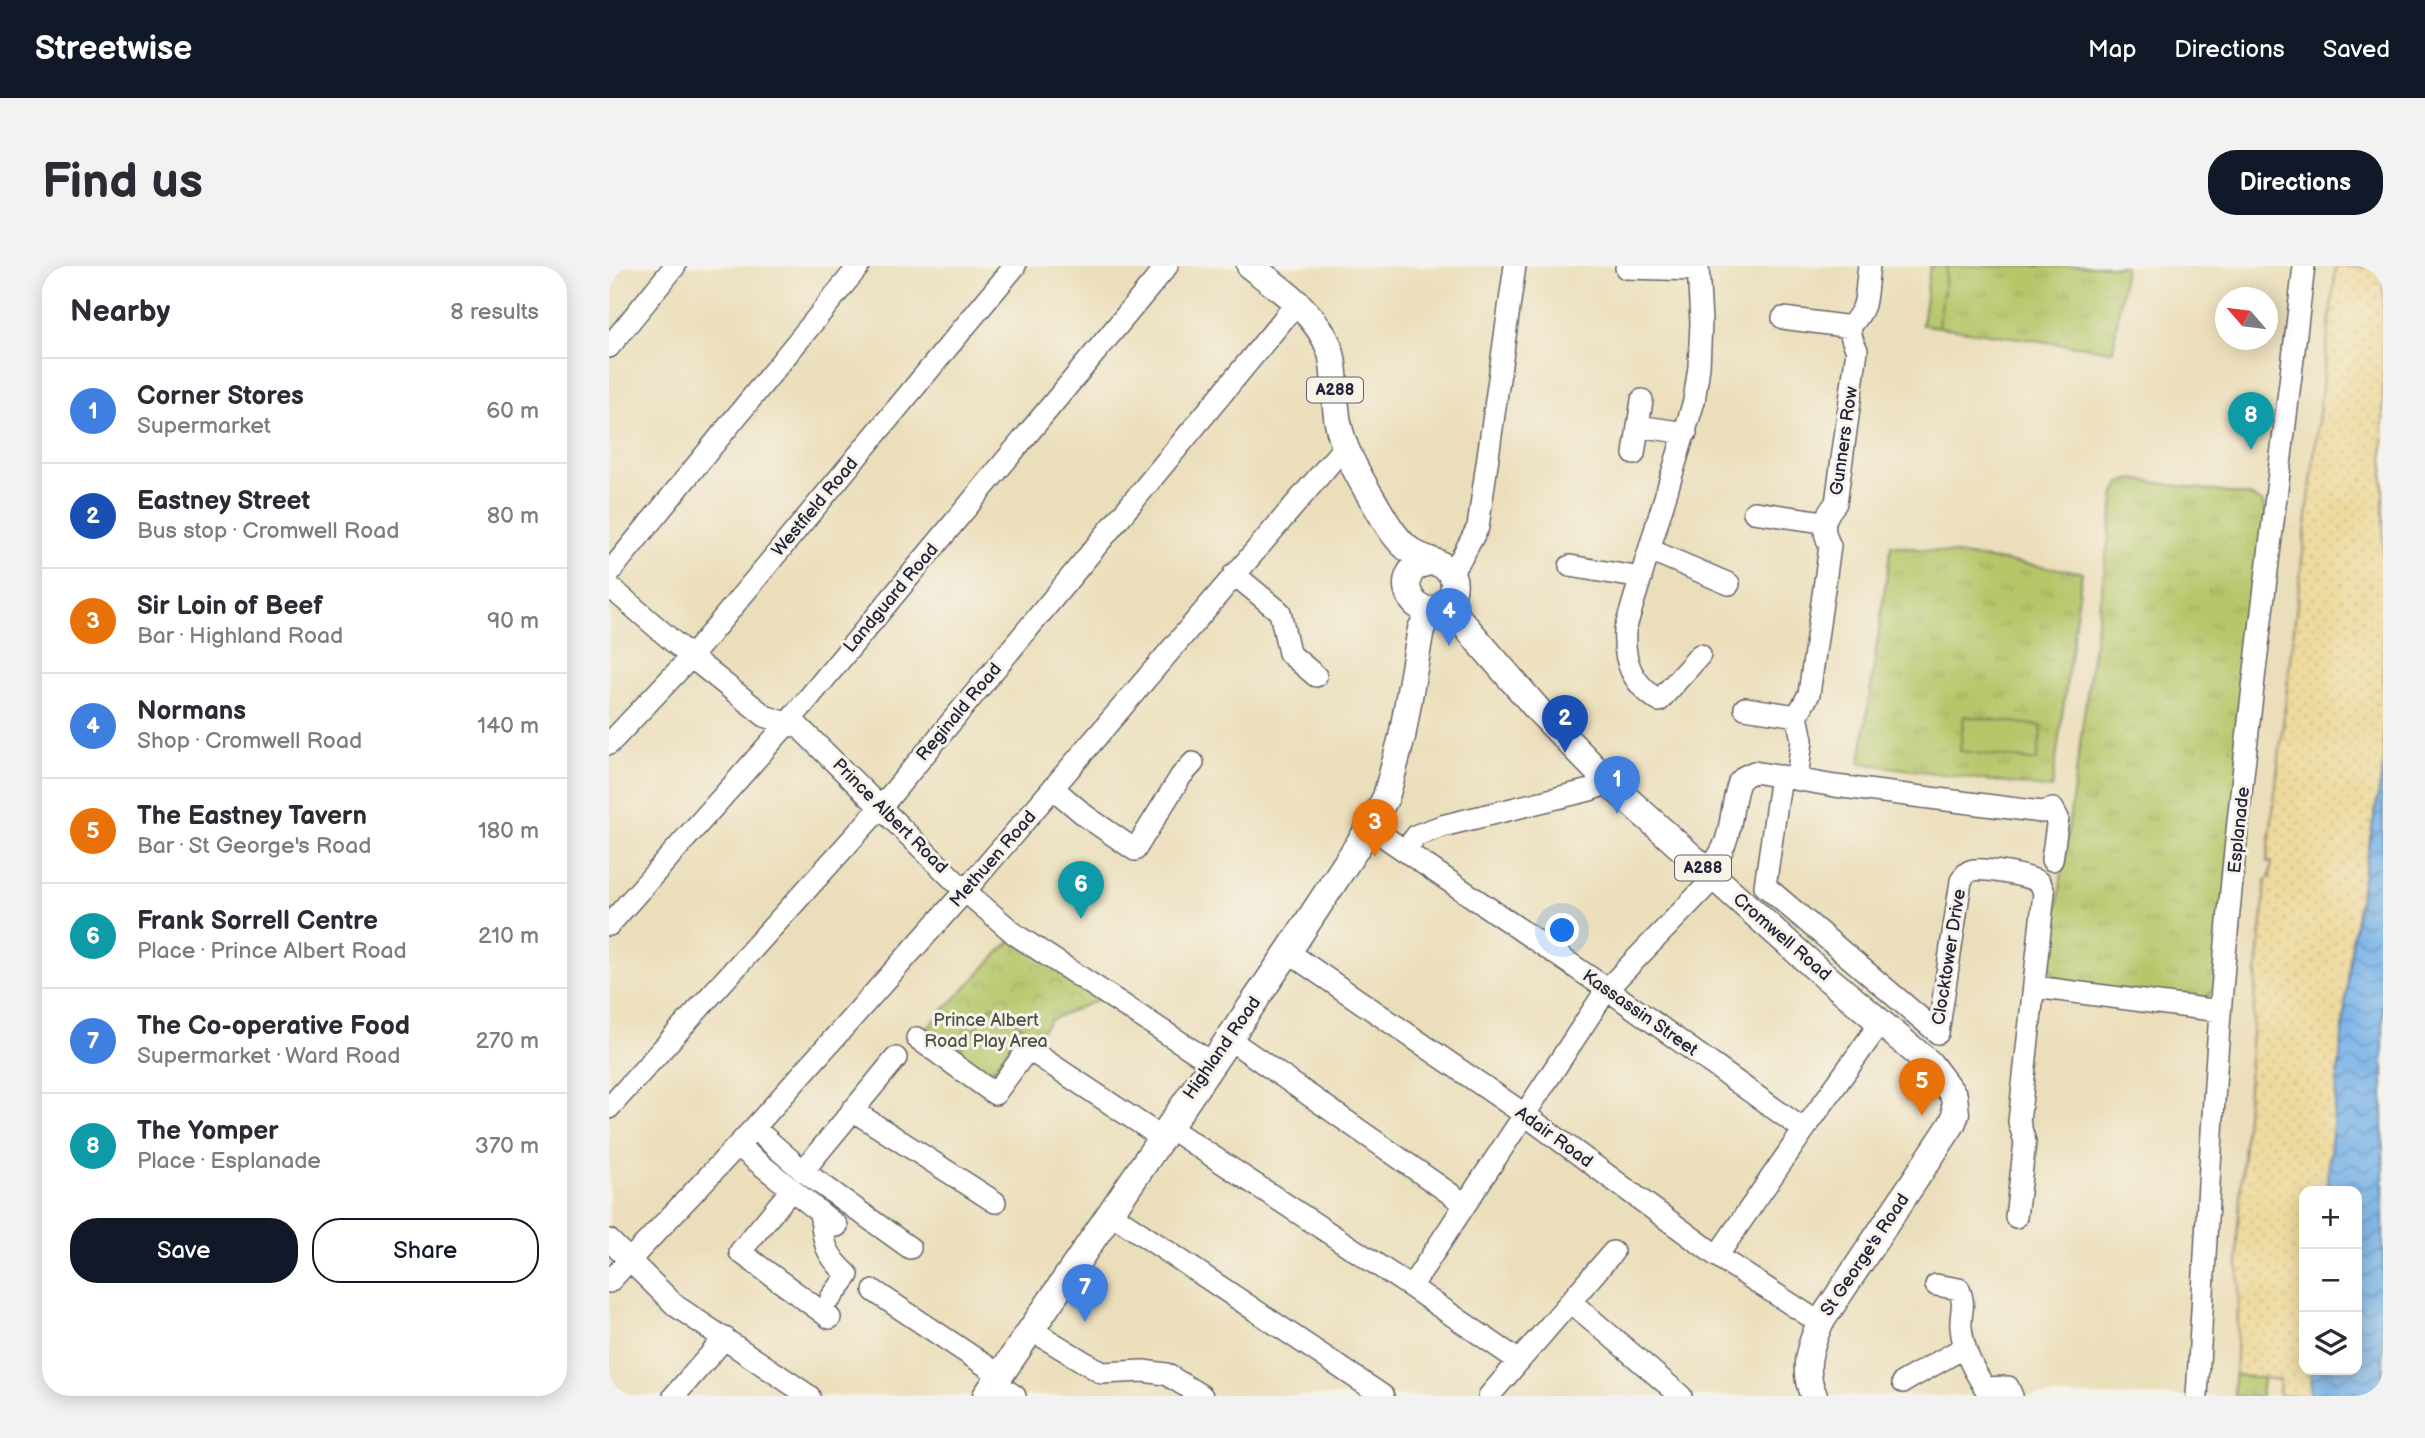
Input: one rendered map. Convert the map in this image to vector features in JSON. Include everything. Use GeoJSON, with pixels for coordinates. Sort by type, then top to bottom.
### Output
{"type":"FeatureCollection","features":[{"type":"Feature","properties":{"kind":"main road","name":"A288"},"geometry":{"type":"LineString","coordinates":[[1249,266],[1282,290],[1316,325],[1330,350],[1336,411],[1344,447],[1393,533],[1409,550],[1441,568]]}},
{"type":"Feature","properties":{"kind":"main road","name":"A288"},"geometry":{"type":"LineString","coordinates":[[1393,533],[1407,587]]}},
{"type":"Feature","properties":{"kind":"main road"},"geometry":{"type":"LineString","coordinates":[[1407,587],[1416,567],[1441,568],[1454,585],[1453,593],[1440,607]]}},
{"type":"Feature","properties":{"kind":"main road","name":"Cromwell Road"},"geometry":{"type":"LineString","coordinates":[[1407,587],[1418,606],[1426,610],[1440,607],[1609,783],[1819,971],[1929,1063],[1949,1089],[1956,1104],[1952,1124]]}},
{"type":"Feature","properties":{"kind":"main road","name":"Highland Road"},"geometry":{"type":"LineString","coordinates":[[1407,587],[1411,679]]}},
{"type":"Feature","properties":{"kind":"main road","name":"Highland Road"},"geometry":{"type":"LineString","coordinates":[[999,1387],[1030,1329],[1288,953],[1370,827],[1386,797],[1402,737],[1421,629],[1427,618],[1440,607]]}},
{"type":"Feature","properties":{"kind":"main road","name":"St George's Road"},"geometry":{"type":"LineString","coordinates":[[1815,1396],[1807,1365],[1808,1352],[1819,1324],[1952,1124]]}},
{"type":"Feature","properties":{"kind":"street"},"geometry":{"type":"LineString","coordinates":[[609,347],[675,266]]}},
{"type":"Feature","properties":{"kind":"street"},"geometry":{"type":"LineString","coordinates":[[609,573],[859,266]]}},
{"type":"Feature","properties":{"kind":"street","name":"Westfield Road"},"geometry":{"type":"LineString","coordinates":[[609,744],[691,657],[1015,266]]}},
{"type":"Feature","properties":{"kind":"street","name":"Landguard Road"},"geometry":{"type":"LineString","coordinates":[[609,925],[787,724],[1167,266]]}},
{"type":"Feature","properties":{"kind":"street"},"geometry":{"type":"LineString","coordinates":[[1441,568],[1462,557],[1478,527],[1515,266]]}},
{"type":"Feature","properties":{"kind":"street"},"geometry":{"type":"LineString","coordinates":[[1783,318],[1851,327],[1863,307],[1869,266]]}},
{"type":"Feature","properties":{"kind":"street","name":"Esplanade"},"geometry":{"type":"LineString","coordinates":[[2197,1396],[2208,1174],[2220,1011],[2304,266]]}},
{"type":"Feature","properties":{"kind":"street"},"geometry":{"type":"LineString","coordinates":[[1626,268],[1698,268],[1701,322],[1694,401],[1625,630],[1624,649],[1630,672],[1638,683],[1659,701],[1700,655]]}},
{"type":"Feature","properties":{"kind":"street","name":"Reginald Road"},"geometry":{"type":"LineString","coordinates":[[609,1108],[881,807],[1296,304]]}},
{"type":"Feature","properties":{"kind":"street","name":"Gunners Row"},"geometry":{"type":"LineString","coordinates":[[1823,522],[1836,503],[1857,350],[1851,339],[1851,327]]}},
{"type":"Feature","properties":{"kind":"street"},"geometry":{"type":"LineString","coordinates":[[1634,454],[1642,400]]}},
{"type":"Feature","properties":{"kind":"street"},"geometry":{"type":"LineString","coordinates":[[1638,426],[1686,433]]}},
{"type":"Feature","properties":{"kind":"street","name":"Methuen Road"},"geometry":{"type":"LineString","coordinates":[[609,1282],[738,1146],[965,891],[1344,447]]}},
{"type":"Feature","properties":{"kind":"street"},"geometry":{"type":"LineString","coordinates":[[1754,512],[1823,522],[1824,534],[1830,546],[1809,694],[1797,716],[1802,740],[1789,777]]}},
{"type":"Feature","properties":{"kind":"street"},"geometry":{"type":"LineString","coordinates":[[1650,550],[1729,584]]}},
{"type":"Feature","properties":{"kind":"street"},"geometry":{"type":"LineString","coordinates":[[1570,566],[1641,578]]}},
{"type":"Feature","properties":{"kind":"street"},"geometry":{"type":"LineString","coordinates":[[1234,573],[1280,612],[1289,653],[1316,676]]}},
{"type":"Feature","properties":{"kind":"street","name":"Prince Albert Road"},"geometry":{"type":"LineString","coordinates":[[609,586],[765,716],[800,728],[965,891],[1016,936],[1212,1063]]}},
{"type":"Feature","properties":{"kind":"street"},"geometry":{"type":"LineString","coordinates":[[1745,708],[1797,716]]}},
{"type":"Feature","properties":{"kind":"street"},"geometry":{"type":"LineString","coordinates":[[1054,789],[1087,817],[1135,850],[1181,776],[1193,763]]}},
{"type":"Feature","properties":{"kind":"street"},"geometry":{"type":"LineString","coordinates":[[1411,1287],[1607,989],[1710,875],[1728,840],[1739,782],[1745,776],[1754,772],[1835,786],[2028,811],[2042,812],[2053,809],[2058,818],[2052,860]]}},
{"type":"Feature","properties":{"kind":"street","name":"Clocktower Drive"},"geometry":{"type":"LineString","coordinates":[[1789,777],[1765,886],[1938,1033],[1961,881],[1966,873],[1974,869],[2031,877],[2040,883],[2044,894],[2035,987]]}},
{"type":"Feature","properties":{"kind":"street"},"geometry":{"type":"LineString","coordinates":[[1405,850],[1417,835],[1442,826],[1609,783]]}},
{"type":"Feature","properties":{"kind":"street","name":"Kassassin Street"},"geometry":{"type":"LineString","coordinates":[[1370,827],[1607,989],[1804,1130]]}},
{"type":"Feature","properties":{"kind":"street","name":"Adair Road"},"geometry":{"type":"LineString","coordinates":[[1288,953],[1524,1114],[1717,1256],[1819,1324]]}},
{"type":"Feature","properties":{"kind":"street"},"geometry":{"type":"LineString","coordinates":[[2016,1217],[2025,1142],[2019,1122],[2035,987],[2220,1011]]}},
{"type":"Feature","properties":{"kind":"street"},"geometry":{"type":"LineString","coordinates":[[1717,1256],[1881,1022]]}},
{"type":"Feature","properties":{"kind":"street"},"geometry":{"type":"LineString","coordinates":[[917,1038],[995,1094],[1028,1049],[1411,1287],[1518,1361]]}},
{"type":"Feature","properties":{"kind":"street"},"geometry":{"type":"LineString","coordinates":[[1229,1039],[1465,1204]]}},
{"type":"Feature","properties":{"kind":"street"},"geometry":{"type":"LineString","coordinates":[[820,1212],[827,1251],[832,1261],[848,1275],[830,1308],[740,1252],[896,1058]]}},
{"type":"Feature","properties":{"kind":"street"},"geometry":{"type":"LineString","coordinates":[[852,1110],[995,1202]]}},
{"type":"Feature","properties":{"kind":"street"},"geometry":{"type":"LineString","coordinates":[[754,1128],[798,1180],[820,1212],[837,1226]]}},
{"type":"Feature","properties":{"kind":"street"},"geometry":{"type":"LineString","coordinates":[[738,1146],[910,1248]]}},
{"type":"Feature","properties":{"kind":"street"},"geometry":{"type":"LineString","coordinates":[[1110,1213],[1383,1396]]}},
{"type":"Feature","properties":{"kind":"street"},"geometry":{"type":"LineString","coordinates":[[609,1240],[676,1306],[809,1396]]}},
{"type":"Feature","properties":{"kind":"street"},"geometry":{"type":"LineString","coordinates":[[1489,1396],[1613,1252]]}},
{"type":"Feature","properties":{"kind":"street"},"geometry":{"type":"LineString","coordinates":[[1935,1285],[1959,1289],[1964,1303],[1961,1325],[1965,1348],[1969,1362],[1985,1388],[2008,1387],[2012,1396]]}},
{"type":"Feature","properties":{"kind":"street"},"geometry":{"type":"LineString","coordinates":[[874,1291],[999,1387]]}},
{"type":"Feature","properties":{"kind":"street"},"geometry":{"type":"LineString","coordinates":[[1571,1303],[1655,1388],[1681,1396]]}},
{"type":"Feature","properties":{"kind":"street"},"geometry":{"type":"LineString","coordinates":[[1030,1329],[1103,1373],[1143,1371],[1165,1374],[1202,1396]]}},
{"type":"Feature","properties":{"kind":"street"},"geometry":{"type":"LineString","coordinates":[[674,1396],[725,1338]]}},
{"type":"Feature","properties":{"kind":"street"},"geometry":{"type":"LineString","coordinates":[[1903,1382],[1965,1348]]}},
{"type":"Feature","properties":{"kind":"green space"},"geometry":{"type":"Polygon","coordinates":[[[1930,266],[1947,266],[1938,327],[1922,325],[1930,266]]]}},
{"type":"Feature","properties":{"kind":"green space"},"geometry":{"type":"Polygon","coordinates":[[[1947,266],[2125,266],[2113,351],[1938,327],[1947,266]]]}},
{"type":"Feature","properties":{"kind":"green space"},"geometry":{"type":"Polygon","coordinates":[[[2132,479],[2250,496],[2262,502],[2268,516],[2215,983],[2209,996],[2195,1001],[2062,982],[2053,974],[2049,965],[2115,493],[2120,483],[2132,479]]]}},
{"type":"Feature","properties":{"kind":"green space"},"geometry":{"type":"Polygon","coordinates":[[[1891,545],[2082,572],[2052,789],[1860,763],[1891,545]]]}},
{"type":"Feature","properties":{"kind":"green space"},"geometry":{"type":"Polygon","coordinates":[[[1964,716],[2042,726],[2037,761],[1960,751],[1964,716]]]}},
{"type":"Feature","properties":{"kind":"green space","name":"Prince Albert Road Play Area"},"geometry":{"type":"Polygon","coordinates":[[[1016,935],[1107,996],[1050,1020],[995,1094],[917,1038],[1016,935]]]}},
{"type":"Feature","properties":{"kind":"green space"},"geometry":{"type":"Polygon","coordinates":[[[993,1005],[1023,1027],[987,1077],[956,1055],[993,1005]]]}},
{"type":"Feature","properties":{"kind":"green space"},"geometry":{"type":"Polygon","coordinates":[[[2234,1375],[2263,1378],[2261,1396],[2234,1396],[2234,1375]]]}},
{"type":"Feature","properties":{"kind":"sand"},"geometry":{"type":"Polygon","coordinates":[[[2336,266],[2383,266],[2383,1396],[2279,1396],[2280,1380],[2263,1378],[2261,1396],[2234,1396],[2239,1288],[2237,1239],[2255,992],[2266,880],[2270,876],[2272,862],[2267,862],[2336,266]]]}},
{"type":"Feature","properties":{"kind":"water"},"geometry":{"type":"Polygon","coordinates":[[[2383,766],[2383,1396],[2310,1396],[2311,1375],[2362,1375],[2362,1186],[2327,1186],[2352,940],[2383,766]]]}},
{"type":"Feature","properties":{"kind":"place","name":"The Yomper"},"geometry":{"type":"Point","coordinates":[2251,450]}},
{"type":"Feature","properties":{"kind":"place","name":"Normans"},"geometry":{"type":"Point","coordinates":[1449,646]}},
{"type":"Feature","properties":{"kind":"place","name":"Eastney Street"},"geometry":{"type":"Point","coordinates":[1565,753]}},
{"type":"Feature","properties":{"kind":"place","name":"Corner Stores"},"geometry":{"type":"Point","coordinates":[1617,814]}},
{"type":"Feature","properties":{"kind":"place","name":"Sir Loin of Beef"},"geometry":{"type":"Point","coordinates":[1375,857]}},
{"type":"Feature","properties":{"kind":"place","name":"Frank Sorrell Centre"},"geometry":{"type":"Point","coordinates":[1081,919]}},
{"type":"Feature","properties":{"kind":"place","name":"The Eastney Tavern"},"geometry":{"type":"Point","coordinates":[1922,1116]}},
{"type":"Feature","properties":{"kind":"place","name":"The Co-operative Food"},"geometry":{"type":"Point","coordinates":[1085,1322]}}]}
